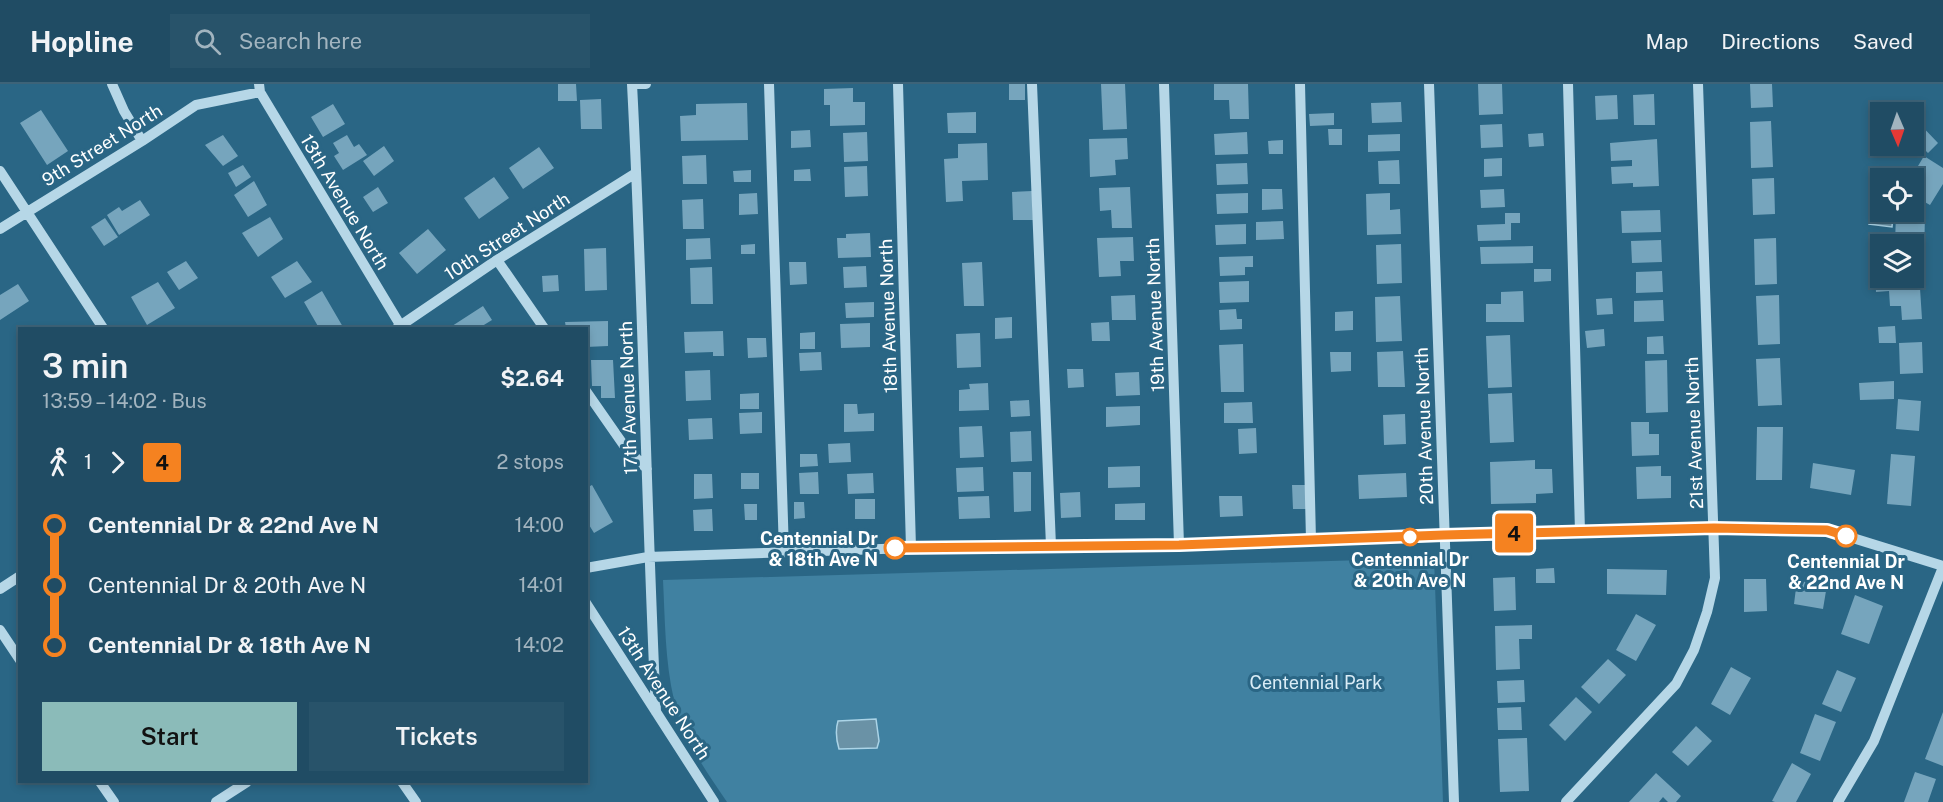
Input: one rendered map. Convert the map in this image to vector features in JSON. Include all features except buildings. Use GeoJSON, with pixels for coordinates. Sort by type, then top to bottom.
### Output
{"type":"FeatureCollection","features":[{"type":"Feature","properties":{"kind":"street"},"geometry":{"type":"LineString","coordinates":[[112,84],[124,111],[142,141]]}},
{"type":"Feature","properties":{"kind":"street"},"geometry":{"type":"LineString","coordinates":[[632,84],[646,84]]}},
{"type":"Feature","properties":{"kind":"street","name":"17th Avenue North"},"geometry":{"type":"LineString","coordinates":[[632,84],[647,470],[648,557],[656,712]]}},
{"type":"Feature","properties":{"kind":"street"},"geometry":{"type":"LineString","coordinates":[[769,84],[784,552]]}},
{"type":"Feature","properties":{"kind":"street","name":"18th Avenue North"},"geometry":{"type":"LineString","coordinates":[[898,84],[910,548]]}},
{"type":"Feature","properties":{"kind":"street"},"geometry":{"type":"LineString","coordinates":[[1032,84],[1050,546]]}},
{"type":"Feature","properties":{"kind":"street","name":"19th Avenue North"},"geometry":{"type":"LineString","coordinates":[[1164,84],[1179,545]]}},
{"type":"Feature","properties":{"kind":"street"},"geometry":{"type":"LineString","coordinates":[[1300,84],[1311,540]]}},
{"type":"Feature","properties":{"kind":"street","name":"20th Avenue North"},"geometry":{"type":"LineString","coordinates":[[1429,84],[1454,802]]}},
{"type":"Feature","properties":{"kind":"street"},"geometry":{"type":"LineString","coordinates":[[1568,84],[1580,532]]}},
{"type":"Feature","properties":{"kind":"street","name":"21st Avenue North"},"geometry":{"type":"LineString","coordinates":[[1566,802],[1676,684],[1694,650],[1707,612],[1715,578],[1698,84]]}},
{"type":"Feature","properties":{"kind":"street","name":"9th Street North"},"geometry":{"type":"LineString","coordinates":[[0,229],[196,105],[260,88]]}},
{"type":"Feature","properties":{"kind":"street","name":"13th Avenue North"},"geometry":{"type":"LineString","coordinates":[[260,88],[399,327]]}},
{"type":"Feature","properties":{"kind":"street"},"geometry":{"type":"LineString","coordinates":[[0,171],[102,327]]}},
{"type":"Feature","properties":{"kind":"street","name":"10th Street North"},"geometry":{"type":"LineString","coordinates":[[401,327],[497,260],[636,173]]}},
{"type":"Feature","properties":{"kind":"street"},"geometry":{"type":"LineString","coordinates":[[497,260],[543,327]]}},
{"type":"Feature","properties":{"kind":"street"},"geometry":{"type":"LineString","coordinates":[[588,394],[625,447],[647,470]]}},
{"type":"Feature","properties":{"kind":"street"},"geometry":{"type":"LineString","coordinates":[[588,568],[648,557],[910,548],[1179,545],[1714,528],[1827,530],[1943,566],[1874,741],[1838,802]]}},
{"type":"Feature","properties":{"kind":"street"},"geometry":{"type":"LineString","coordinates":[[0,589],[18,577]]}},
{"type":"Feature","properties":{"kind":"street","name":"13th Avenue North"},"geometry":{"type":"LineString","coordinates":[[588,606],[714,802]]}},
{"type":"Feature","properties":{"kind":"street"},"geometry":{"type":"LineString","coordinates":[[0,630],[18,657]]}},
{"type":"Feature","properties":{"kind":"street"},"geometry":{"type":"LineString","coordinates":[[101,783],[114,802]]}},
{"type":"Feature","properties":{"kind":"street"},"geometry":{"type":"LineString","coordinates":[[216,802],[245,783]]}},
{"type":"Feature","properties":{"kind":"street"},"geometry":{"type":"LineString","coordinates":[[403,783],[416,802]]}},
{"type":"Feature","properties":{"kind":"green space","name":"Centennial Park"},"geometry":{"type":"Polygon","coordinates":[[[1434,558],[1443,802],[727,802],[689,741],[678,714],[671,685],[663,580],[1434,558]]]}},
{"type":"Feature","properties":{"kind":"shaded area"},"geometry":{"type":"Polygon","coordinates":[[[1870,212],[1870,222],[1892,222],[1892,227],[1869,224],[1870,212]]]}},
{"type":"Feature","properties":{"kind":"shaded area"},"geometry":{"type":"Polygon","coordinates":[[[876,719],[879,741],[877,748],[839,749],[836,735],[838,721],[876,719]]]}},
{"type":"Feature","properties":{"kind":"bus line","name":"4"},"geometry":{"type":"LineString","coordinates":[[895,548],[1179,545],[1714,528],[1827,530],[1846,536]]}},
{"type":"Feature","properties":{"kind":"place","name":"Centennial Dr & 22nd Ave N"},"geometry":{"type":"Point","coordinates":[1846,536]}},
{"type":"Feature","properties":{"kind":"place","name":"Centennial Dr & 20th Ave N"},"geometry":{"type":"Point","coordinates":[1410,537]}},
{"type":"Feature","properties":{"kind":"place","name":"Centennial Dr & 18th Ave N"},"geometry":{"type":"Point","coordinates":[895,548]}}]}
